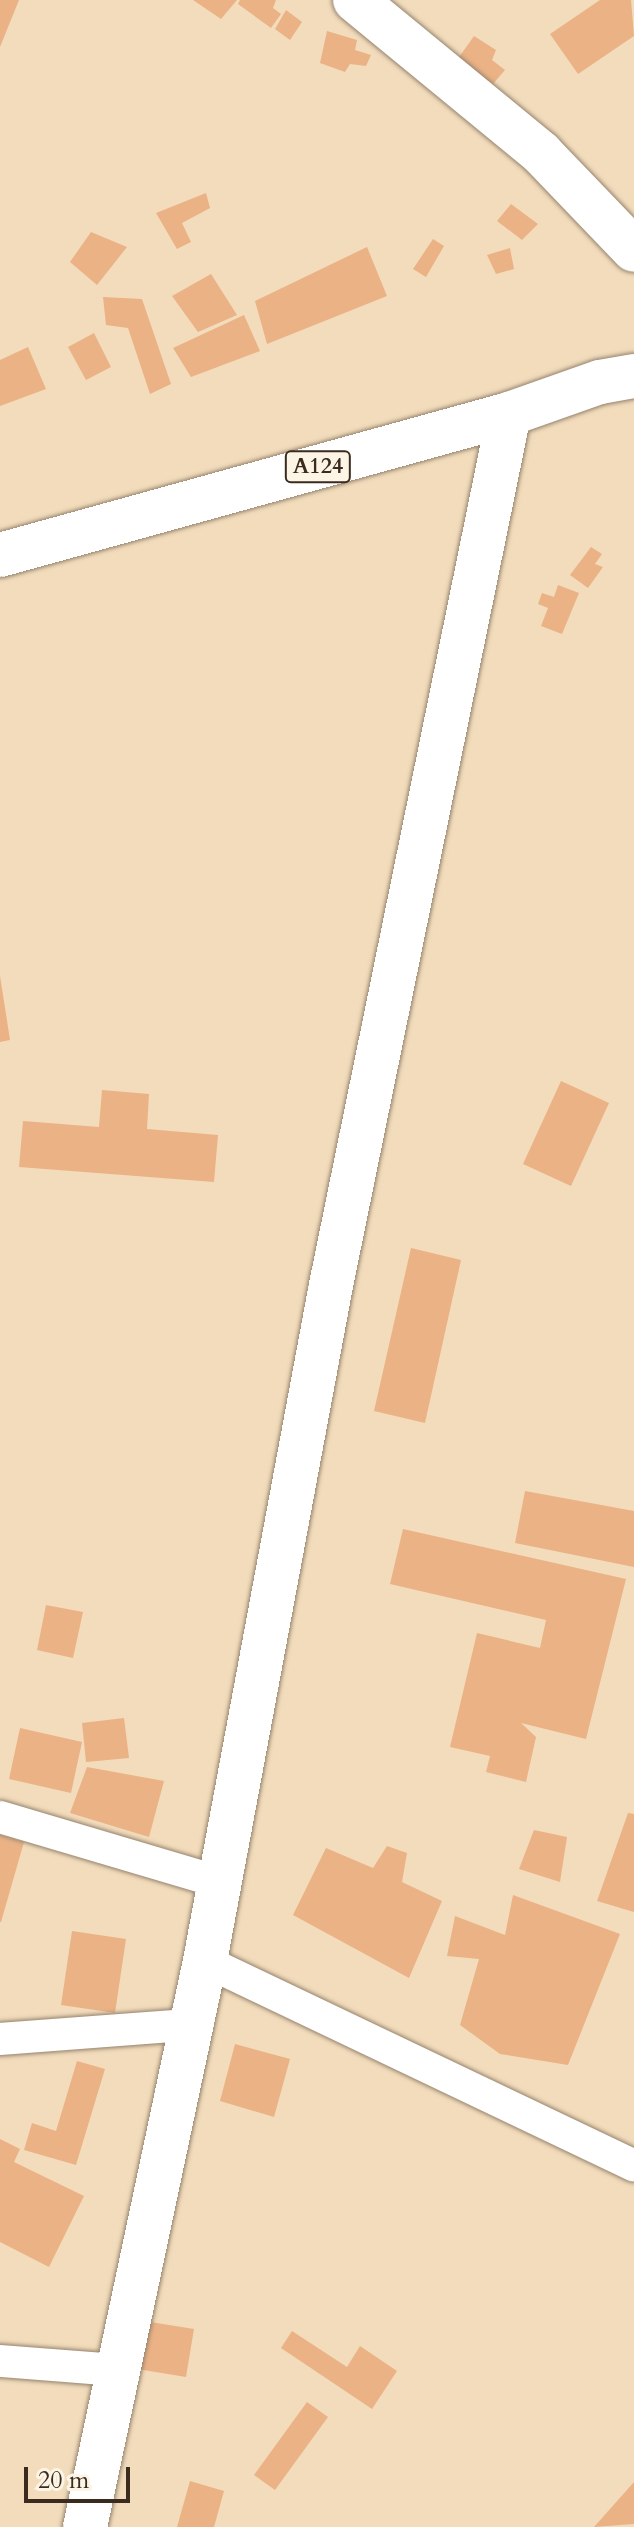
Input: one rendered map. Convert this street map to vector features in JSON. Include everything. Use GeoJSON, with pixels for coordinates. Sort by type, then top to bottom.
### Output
{"type":"FeatureCollection","features":[{"type":"Feature","properties":{"kind":"main road"},"geometry":{"type":"LineString","coordinates":[[355,0],[541,153],[634,250]]}},
{"type":"Feature","properties":{"kind":"main road","name":"A124"},"geometry":{"type":"LineString","coordinates":[[0,555],[509,414],[600,382],[634,376]]}},
{"type":"Feature","properties":{"kind":"main road"},"geometry":{"type":"LineString","coordinates":[[85,2527],[188,2025],[205,1961],[331,1285],[509,414]]}},
{"type":"Feature","properties":{"kind":"street"},"geometry":{"type":"LineString","coordinates":[[0,1817],[220,1882]]}},
{"type":"Feature","properties":{"kind":"street"},"geometry":{"type":"LineString","coordinates":[[205,1961],[634,2166]]}},
{"type":"Feature","properties":{"kind":"street"},"geometry":{"type":"LineString","coordinates":[[0,2039],[188,2025]]}},
{"type":"Feature","properties":{"kind":"street"},"geometry":{"type":"LineString","coordinates":[[0,2361],[117,2370]]}},
{"type":"Feature","properties":{"kind":"building"},"geometry":{"type":"Polygon","coordinates":[[[0,0],[19,0],[0,47],[0,0]]]}},
{"type":"Feature","properties":{"kind":"building"},"geometry":{"type":"Polygon","coordinates":[[[193,0],[237,0],[221,19],[193,0]]]}},
{"type":"Feature","properties":{"kind":"building"},"geometry":{"type":"Polygon","coordinates":[[[240,0],[276,0],[273,8],[281,14],[271,28],[238,4],[240,0]]]}},
{"type":"Feature","properties":{"kind":"building"},"geometry":{"type":"Polygon","coordinates":[[[600,0],[631,0],[634,36],[578,74],[550,34],[600,0]]]}},
{"type":"Feature","properties":{"kind":"building"},"geometry":{"type":"Polygon","coordinates":[[[286,10],[302,22],[290,40],[275,29],[286,10]]]}},
{"type":"Feature","properties":{"kind":"building"},"geometry":{"type":"Polygon","coordinates":[[[327,31],[357,40],[355,50],[371,55],[366,66],[350,64],[345,72],[320,63],[327,31]]]}},
{"type":"Feature","properties":{"kind":"building"},"geometry":{"type":"Polygon","coordinates":[[[474,36],[496,50],[492,60],[505,70],[493,84],[457,60],[474,36]]]}},
{"type":"Feature","properties":{"kind":"building"},"geometry":{"type":"Polygon","coordinates":[[[206,193],[210,208],[182,223],[191,242],[177,249],[156,213],[206,193]]]}},
{"type":"Feature","properties":{"kind":"building"},"geometry":{"type":"Polygon","coordinates":[[[511,204],[538,224],[522,240],[497,221],[511,204]]]}},
{"type":"Feature","properties":{"kind":"building"},"geometry":{"type":"Polygon","coordinates":[[[91,232],[127,247],[97,285],[70,262],[91,232]]]}},
{"type":"Feature","properties":{"kind":"building"},"geometry":{"type":"Polygon","coordinates":[[[433,239],[444,246],[426,277],[413,269],[433,239]]]}},
{"type":"Feature","properties":{"kind":"building"},"geometry":{"type":"Polygon","coordinates":[[[367,247],[387,296],[267,344],[255,301],[367,247]]]}},
{"type":"Feature","properties":{"kind":"building"},"geometry":{"type":"Polygon","coordinates":[[[510,248],[514,269],[496,274],[487,255],[510,248]]]}},
{"type":"Feature","properties":{"kind":"building"},"geometry":{"type":"Polygon","coordinates":[[[211,274],[237,315],[198,332],[172,296],[211,274]]]}},
{"type":"Feature","properties":{"kind":"building"},"geometry":{"type":"Polygon","coordinates":[[[103,297],[142,299],[171,384],[150,394],[128,328],[106,325],[103,297]]]}},
{"type":"Feature","properties":{"kind":"building"},"geometry":{"type":"Polygon","coordinates":[[[244,315],[260,351],[191,377],[173,348],[244,315]]]}},
{"type":"Feature","properties":{"kind":"building"},"geometry":{"type":"Polygon","coordinates":[[[94,333],[111,367],[86,380],[68,347],[94,333]]]}},
{"type":"Feature","properties":{"kind":"building"},"geometry":{"type":"Polygon","coordinates":[[[28,347],[46,389],[0,406],[0,360],[28,347]]]}},
{"type":"Feature","properties":{"kind":"building"},"geometry":{"type":"Polygon","coordinates":[[[591,547],[602,554],[595,564],[603,567],[588,588],[570,575],[591,547]]]}},
{"type":"Feature","properties":{"kind":"building"},"geometry":{"type":"Polygon","coordinates":[[[558,585],[579,593],[562,634],[541,626],[548,608],[538,604],[542,593],[554,597],[558,585]]]}},
{"type":"Feature","properties":{"kind":"building"},"geometry":{"type":"Polygon","coordinates":[[[0,976],[10,1040],[0,1042],[0,976]]]}},
{"type":"Feature","properties":{"kind":"building"},"geometry":{"type":"Polygon","coordinates":[[[561,1081],[609,1103],[571,1186],[523,1164],[561,1081]]]}},
{"type":"Feature","properties":{"kind":"building"},"geometry":{"type":"Polygon","coordinates":[[[102,1090],[149,1094],[147,1129],[218,1135],[214,1182],[19,1167],[23,1121],[99,1127],[102,1090]]]}},
{"type":"Feature","properties":{"kind":"building"},"geometry":{"type":"Polygon","coordinates":[[[411,1248],[461,1260],[425,1423],[374,1411],[411,1248]]]}},
{"type":"Feature","properties":{"kind":"building"},"geometry":{"type":"Polygon","coordinates":[[[525,1491],[634,1511],[634,1567],[515,1543],[525,1491]]]}},
{"type":"Feature","properties":{"kind":"building"},"geometry":{"type":"Polygon","coordinates":[[[403,1529],[626,1579],[586,1739],[521,1723],[536,1737],[526,1782],[486,1772],[490,1756],[450,1747],[477,1633],[540,1648],[546,1620],[390,1584],[403,1529]]]}},
{"type":"Feature","properties":{"kind":"building"},"geometry":{"type":"Polygon","coordinates":[[[46,1605],[83,1612],[73,1658],[37,1650],[46,1605]]]}},
{"type":"Feature","properties":{"kind":"building"},"geometry":{"type":"Polygon","coordinates":[[[124,1718],[129,1758],[86,1762],[82,1723],[124,1718]]]}},
{"type":"Feature","properties":{"kind":"building"},"geometry":{"type":"Polygon","coordinates":[[[20,1728],[82,1742],[71,1793],[9,1779],[20,1728]]]}},
{"type":"Feature","properties":{"kind":"building"},"geometry":{"type":"Polygon","coordinates":[[[87,1767],[164,1781],[149,1837],[70,1813],[87,1767]]]}},
{"type":"Feature","properties":{"kind":"building"},"geometry":{"type":"Polygon","coordinates":[[[628,1813],[634,1814],[634,1912],[597,1901],[628,1813]]]}},
{"type":"Feature","properties":{"kind":"building"},"geometry":{"type":"Polygon","coordinates":[[[534,1830],[567,1837],[560,1882],[519,1869],[534,1830]]]}},
{"type":"Feature","properties":{"kind":"building"},"geometry":{"type":"Polygon","coordinates":[[[0,1835],[24,1842],[1,1922],[0,1922],[0,1835]]]}},
{"type":"Feature","properties":{"kind":"building"},"geometry":{"type":"Polygon","coordinates":[[[387,1846],[407,1853],[402,1882],[442,1901],[409,1978],[293,1915],[326,1848],[373,1868],[387,1846]]]}},
{"type":"Feature","properties":{"kind":"building"},"geometry":{"type":"Polygon","coordinates":[[[513,1895],[620,1934],[568,2065],[500,2054],[460,2025],[479,1959],[447,1956],[455,1916],[505,1935],[513,1895]]]}},
{"type":"Feature","properties":{"kind":"building"},"geometry":{"type":"Polygon","coordinates":[[[72,1931],[126,1939],[115,2013],[61,2005],[72,1931]]]}},
{"type":"Feature","properties":{"kind":"building"},"geometry":{"type":"Polygon","coordinates":[[[235,2044],[290,2059],[274,2117],[220,2101],[235,2044]]]}},
{"type":"Feature","properties":{"kind":"building"},"geometry":{"type":"Polygon","coordinates":[[[77,2061],[105,2069],[76,2165],[24,2150],[32,2123],[56,2131],[77,2061]]]}},
{"type":"Feature","properties":{"kind":"building"},"geometry":{"type":"Polygon","coordinates":[[[0,2139],[20,2149],[14,2162],[84,2196],[49,2267],[0,2242],[0,2139]]]}},
{"type":"Feature","properties":{"kind":"building"},"geometry":{"type":"Polygon","coordinates":[[[132,2319],[194,2329],[186,2377],[125,2367],[132,2319]]]}},
{"type":"Feature","properties":{"kind":"building"},"geometry":{"type":"Polygon","coordinates":[[[292,2331],[347,2367],[360,2346],[397,2371],[372,2409],[281,2348],[292,2331]]]}},
{"type":"Feature","properties":{"kind":"building"},"geometry":{"type":"Polygon","coordinates":[[[307,2402],[328,2417],[275,2490],[254,2475],[307,2402]]]}},
{"type":"Feature","properties":{"kind":"building"},"geometry":{"type":"Polygon","coordinates":[[[190,2481],[224,2491],[214,2527],[177,2527],[190,2481]]]}},
{"type":"Feature","properties":{"kind":"building"},"geometry":{"type":"Polygon","coordinates":[[[634,2482],[634,2524],[594,2527],[634,2482]]]}}]}
